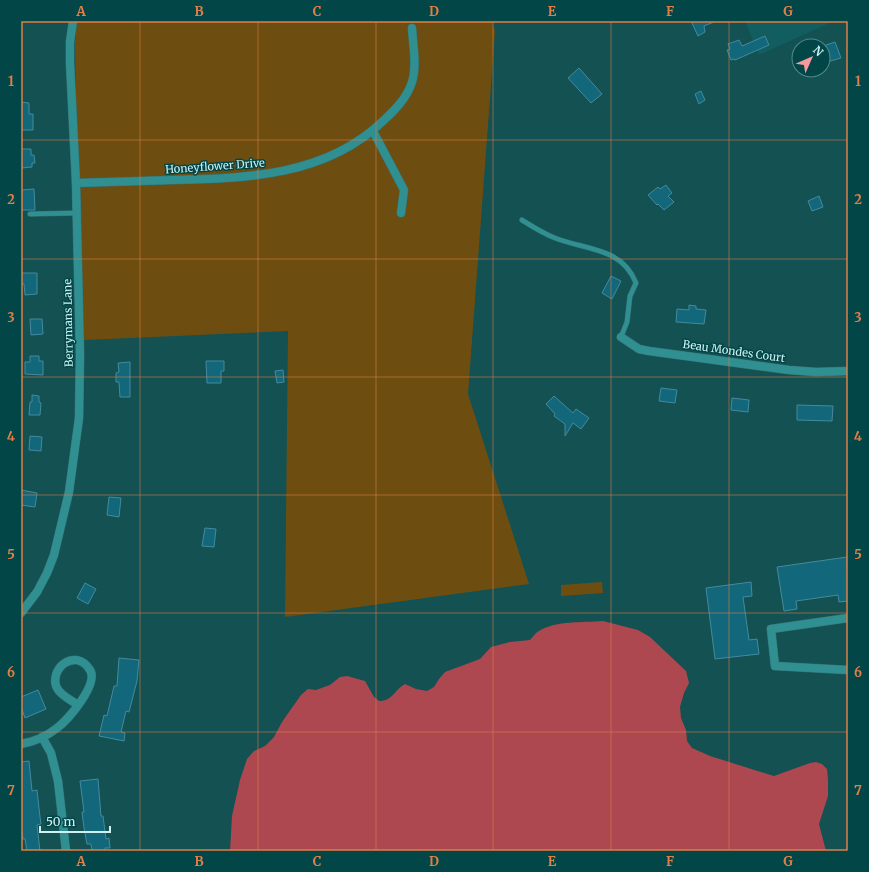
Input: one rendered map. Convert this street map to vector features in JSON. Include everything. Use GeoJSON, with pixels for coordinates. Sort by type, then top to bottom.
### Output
{"type":"FeatureCollection","features":[{"type":"Feature","properties":{"kind":"street","name":"Berrymans Lane"},"geometry":{"type":"LineString","coordinates":[[21,613],[37,592],[54,555],[64,515],[75,452],[79,418],[80,389],[77,214],[70,64],[70,42],[73,21]]}},
{"type":"Feature","properties":{"kind":"street","name":"Honeyflower Drive"},"geometry":{"type":"LineString","coordinates":[[76,183],[221,179],[270,174],[312,163],[337,153],[373,131],[400,104],[412,82],[414,68],[412,28]]}},
{"type":"Feature","properties":{"kind":"street"},"geometry":{"type":"LineString","coordinates":[[373,131],[404,190],[401,213]]}},
{"type":"Feature","properties":{"kind":"street","name":"Beau Mondes Court"},"geometry":{"type":"LineString","coordinates":[[621,337],[639,349],[649,351],[789,370],[816,372],[848,371]]}},
{"type":"Feature","properties":{"kind":"street"},"geometry":{"type":"LineString","coordinates":[[848,618],[771,629],[775,666],[848,670]]}},
{"type":"Feature","properties":{"kind":"street"},"geometry":{"type":"LineString","coordinates":[[21,744],[42,737],[56,729],[67,719],[78,705],[87,691],[91,681],[91,672],[86,665],[79,660],[70,660],[63,664],[58,670],[56,684],[57,689],[61,693],[78,705]]}},
{"type":"Feature","properties":{"kind":"street"},"geometry":{"type":"LineString","coordinates":[[42,737],[51,753],[58,781],[66,851]]}},
{"type":"Feature","properties":{"kind":"lane"},"geometry":{"type":"LineString","coordinates":[[30,214],[77,214]]}},
{"type":"Feature","properties":{"kind":"lane"},"geometry":{"type":"LineString","coordinates":[[522,220],[538,231],[614,256],[627,267],[636,283],[630,296],[627,322],[621,337]]}},
{"type":"Feature","properties":{"kind":"shaded area"},"geometry":{"type":"Polygon","coordinates":[[[77,21],[492,21],[495,31],[468,394],[529,584],[285,617],[288,331],[84,340],[76,118],[75,42],[77,21]]]}},
{"type":"Feature","properties":{"kind":"shaded area"},"geometry":{"type":"Polygon","coordinates":[[[745,21],[834,21],[796,38],[791,38],[791,40],[759,55],[745,21]]]}},
{"type":"Feature","properties":{"kind":"shaded area"},"geometry":{"type":"Polygon","coordinates":[[[602,582],[603,593],[561,596],[561,585],[602,582]]]}},
{"type":"Feature","properties":{"kind":"shaded area"},"geometry":{"type":"Polygon","coordinates":[[[603,621],[638,630],[650,637],[686,671],[689,683],[680,707],[681,718],[686,730],[687,741],[692,748],[710,756],[774,776],[816,762],[822,764],[827,769],[828,796],[819,824],[826,851],[230,851],[232,816],[240,780],[247,759],[254,751],[265,746],[274,737],[282,722],[301,695],[308,689],[316,690],[330,685],[340,677],[347,676],[365,681],[374,697],[379,701],[384,701],[405,684],[416,689],[427,691],[434,687],[445,672],[480,659],[491,647],[510,642],[530,640],[535,634],[546,627],[554,625],[603,621]]]}},
{"type":"Feature","properties":{"kind":"building"},"geometry":{"type":"Polygon","coordinates":[[[691,21],[716,21],[704,26],[705,32],[698,36],[691,21]]]}},
{"type":"Feature","properties":{"kind":"building"},"geometry":{"type":"Polygon","coordinates":[[[765,36],[769,45],[735,60],[731,60],[727,50],[730,49],[728,44],[739,40],[742,46],[765,36]]]}},
{"type":"Feature","properties":{"kind":"building"},"geometry":{"type":"Polygon","coordinates":[[[835,42],[841,58],[831,61],[831,43],[835,42]]]}},
{"type":"Feature","properties":{"kind":"building"},"geometry":{"type":"Polygon","coordinates":[[[579,68],[602,94],[591,103],[568,78],[579,68]]]}},
{"type":"Feature","properties":{"kind":"building"},"geometry":{"type":"Polygon","coordinates":[[[701,91],[705,100],[699,104],[695,94],[701,91]]]}},
{"type":"Feature","properties":{"kind":"building"},"geometry":{"type":"Polygon","coordinates":[[[21,102],[29,103],[29,114],[33,114],[33,130],[21,130],[21,102]]]}},
{"type":"Feature","properties":{"kind":"building"},"geometry":{"type":"Polygon","coordinates":[[[21,149],[31,149],[31,155],[34,155],[35,163],[32,163],[32,167],[22,168],[21,149]]]}},
{"type":"Feature","properties":{"kind":"building"},"geometry":{"type":"Polygon","coordinates":[[[666,185],[672,193],[668,196],[674,202],[664,210],[648,195],[658,187],[660,189],[666,185]]]}},
{"type":"Feature","properties":{"kind":"building"},"geometry":{"type":"Polygon","coordinates":[[[34,189],[35,210],[21,210],[21,190],[34,189]]]}},
{"type":"Feature","properties":{"kind":"building"},"geometry":{"type":"Polygon","coordinates":[[[819,196],[823,207],[812,211],[808,201],[819,196]]]}},
{"type":"Feature","properties":{"kind":"building"},"geometry":{"type":"Polygon","coordinates":[[[21,273],[37,273],[37,294],[25,295],[24,284],[21,284],[21,273]]]}},
{"type":"Feature","properties":{"kind":"building"},"geometry":{"type":"Polygon","coordinates":[[[611,276],[621,281],[612,299],[602,293],[611,276]]]}},
{"type":"Feature","properties":{"kind":"building"},"geometry":{"type":"Polygon","coordinates":[[[689,305],[696,306],[696,309],[706,310],[704,324],[676,322],[677,309],[689,310],[689,305]]]}},
{"type":"Feature","properties":{"kind":"building"},"geometry":{"type":"Polygon","coordinates":[[[30,319],[42,319],[43,334],[31,335],[30,319]]]}},
{"type":"Feature","properties":{"kind":"building"},"geometry":{"type":"Polygon","coordinates":[[[30,356],[39,356],[39,361],[43,361],[43,375],[25,374],[25,362],[30,362],[30,356]]]}},
{"type":"Feature","properties":{"kind":"building"},"geometry":{"type":"Polygon","coordinates":[[[206,361],[224,361],[224,371],[221,371],[221,383],[207,383],[206,361]]]}},
{"type":"Feature","properties":{"kind":"building"},"geometry":{"type":"Polygon","coordinates":[[[130,362],[130,397],[120,397],[119,382],[116,382],[116,373],[119,372],[118,363],[130,362]]]}},
{"type":"Feature","properties":{"kind":"building"},"geometry":{"type":"Polygon","coordinates":[[[283,370],[284,382],[277,383],[275,371],[283,370]]]}},
{"type":"Feature","properties":{"kind":"building"},"geometry":{"type":"Polygon","coordinates":[[[661,388],[677,390],[675,403],[659,401],[661,388]]]}},
{"type":"Feature","properties":{"kind":"building"},"geometry":{"type":"Polygon","coordinates":[[[32,395],[39,396],[39,402],[41,403],[40,415],[29,415],[32,395]]]}},
{"type":"Feature","properties":{"kind":"building"},"geometry":{"type":"Polygon","coordinates":[[[554,396],[573,413],[576,409],[589,418],[581,429],[573,423],[565,436],[565,424],[554,416],[555,414],[546,404],[554,396]]]}},
{"type":"Feature","properties":{"kind":"building"},"geometry":{"type":"Polygon","coordinates":[[[732,398],[749,400],[748,412],[731,410],[732,398]]]}},
{"type":"Feature","properties":{"kind":"building"},"geometry":{"type":"Polygon","coordinates":[[[797,405],[833,406],[832,421],[797,420],[797,405]]]}},
{"type":"Feature","properties":{"kind":"building"},"geometry":{"type":"Polygon","coordinates":[[[30,436],[42,437],[41,451],[29,450],[30,436]]]}},
{"type":"Feature","properties":{"kind":"building"},"geometry":{"type":"Polygon","coordinates":[[[21,490],[37,493],[35,507],[21,505],[21,490]]]}},
{"type":"Feature","properties":{"kind":"building"},"geometry":{"type":"Polygon","coordinates":[[[109,497],[121,498],[119,517],[107,515],[109,497]]]}},
{"type":"Feature","properties":{"kind":"building"},"geometry":{"type":"Polygon","coordinates":[[[205,528],[216,529],[214,547],[202,546],[205,528]]]}},
{"type":"Feature","properties":{"kind":"building"},"geometry":{"type":"Polygon","coordinates":[[[847,557],[848,601],[839,602],[838,595],[796,601],[797,609],[784,611],[777,567],[847,557]]]}},
{"type":"Feature","properties":{"kind":"building"},"geometry":{"type":"Polygon","coordinates":[[[751,582],[752,596],[743,597],[749,640],[757,639],[759,654],[715,659],[706,588],[751,582]]]}},
{"type":"Feature","properties":{"kind":"building"},"geometry":{"type":"Polygon","coordinates":[[[85,583],[96,589],[88,604],[77,598],[85,583]]]}},
{"type":"Feature","properties":{"kind":"building"},"geometry":{"type":"Polygon","coordinates":[[[119,658],[139,660],[137,681],[129,712],[126,711],[121,732],[125,733],[124,741],[99,736],[104,715],[107,716],[114,686],[117,686],[119,658]]]}},
{"type":"Feature","properties":{"kind":"building"},"geometry":{"type":"Polygon","coordinates":[[[38,690],[46,709],[25,718],[21,707],[21,697],[38,690]]]}},
{"type":"Feature","properties":{"kind":"building"},"geometry":{"type":"Polygon","coordinates":[[[29,761],[32,791],[37,790],[41,824],[37,825],[40,851],[27,851],[25,839],[23,839],[21,824],[21,762],[29,761]]]}},
{"type":"Feature","properties":{"kind":"building"},"geometry":{"type":"Polygon","coordinates":[[[98,779],[101,816],[103,816],[106,839],[109,838],[110,848],[105,848],[106,851],[92,851],[91,844],[87,844],[82,812],[84,812],[80,781],[98,779]]]}}]}
